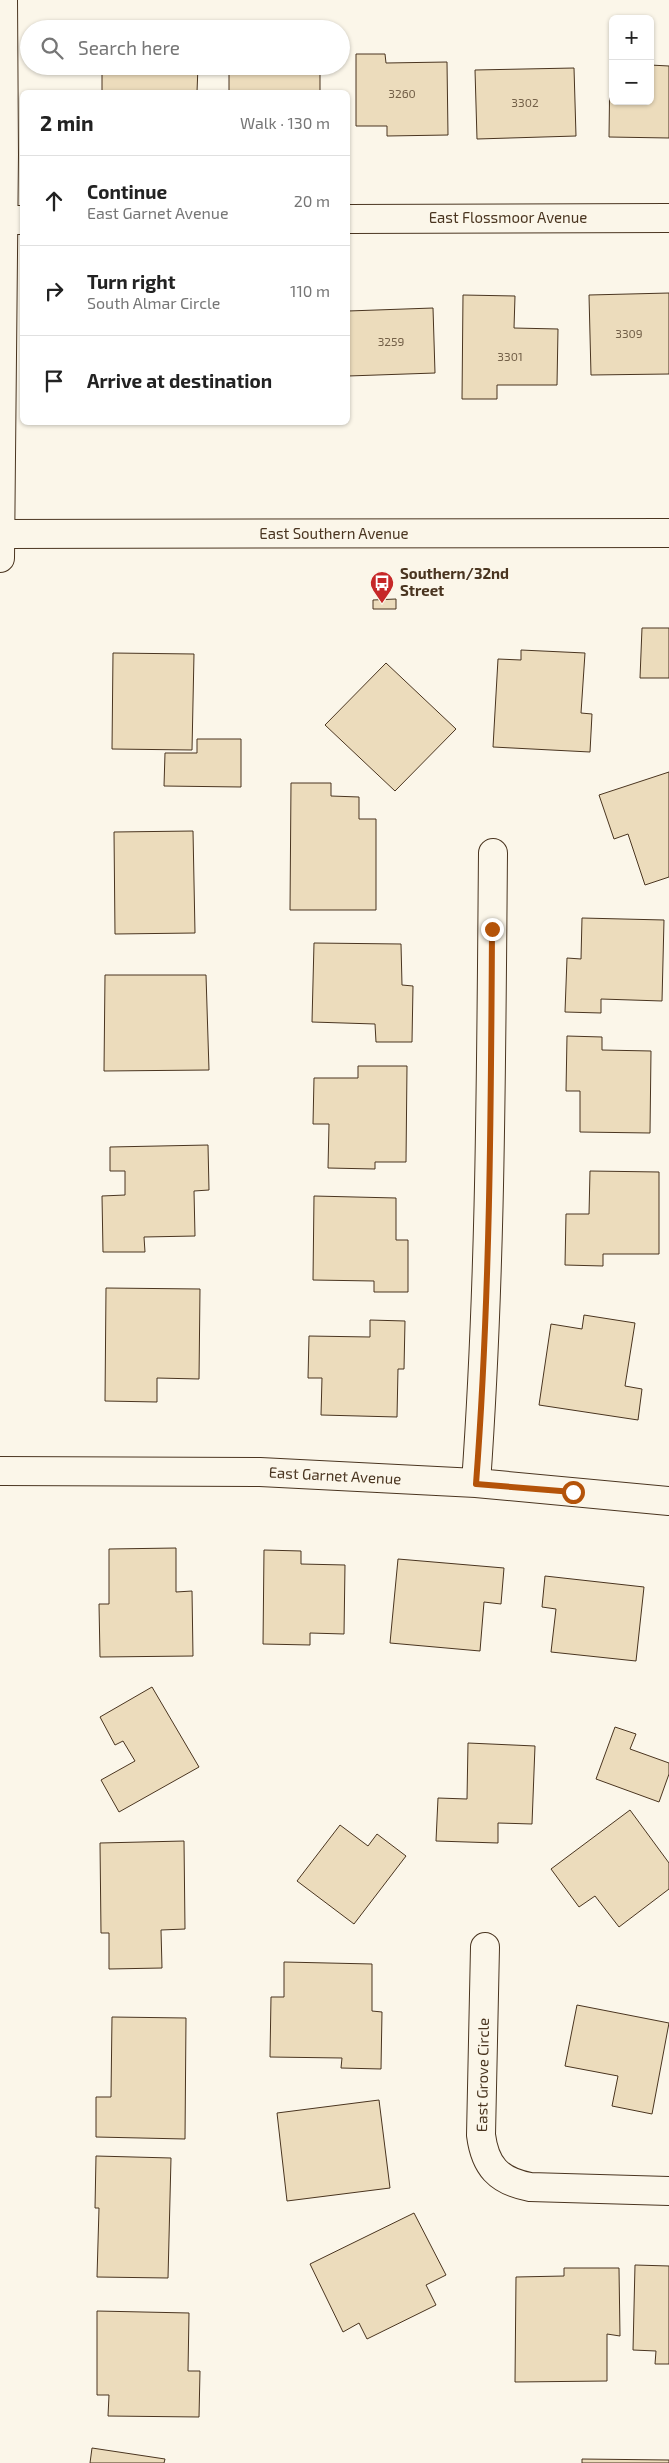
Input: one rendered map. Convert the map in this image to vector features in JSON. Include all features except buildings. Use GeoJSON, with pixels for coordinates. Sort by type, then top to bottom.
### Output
{"type":"FeatureCollection","features":[{"type":"Feature","properties":{"kind":"street"},"geometry":{"type":"LineString","coordinates":[[0,558],[13,220],[3,0]]}},
{"type":"Feature","properties":{"kind":"street","name":"East Flossmoor Avenue"},"geometry":{"type":"LineString","coordinates":[[350,219],[669,218]]}},
{"type":"Feature","properties":{"kind":"street","name":"East Southern Avenue"},"geometry":{"type":"LineString","coordinates":[[0,534],[669,533]]}},
{"type":"Feature","properties":{"kind":"street"},"geometry":{"type":"LineString","coordinates":[[476,1484],[484,1369],[489,1233],[493,853]]}},
{"type":"Feature","properties":{"kind":"street","name":"East Garnet Avenue"},"geometry":{"type":"LineString","coordinates":[[0,1471],[260,1472],[476,1484],[669,1501]]}},
{"type":"Feature","properties":{"kind":"street","name":"East Grove Circle"},"geometry":{"type":"LineString","coordinates":[[485,1947],[481,2134],[483,2150],[490,2165],[500,2176],[514,2184],[669,2191]]}},
{"type":"Feature","properties":{"kind":"place","name":"Southern/32nd Street"},"geometry":{"type":"Point","coordinates":[382,604]}},
{"type":"Feature","properties":{"kind":"route"},"geometry":{"type":"LineString","coordinates":[[492,929],[489,1233],[484,1369],[476,1484],[573,1492]]}}]}
